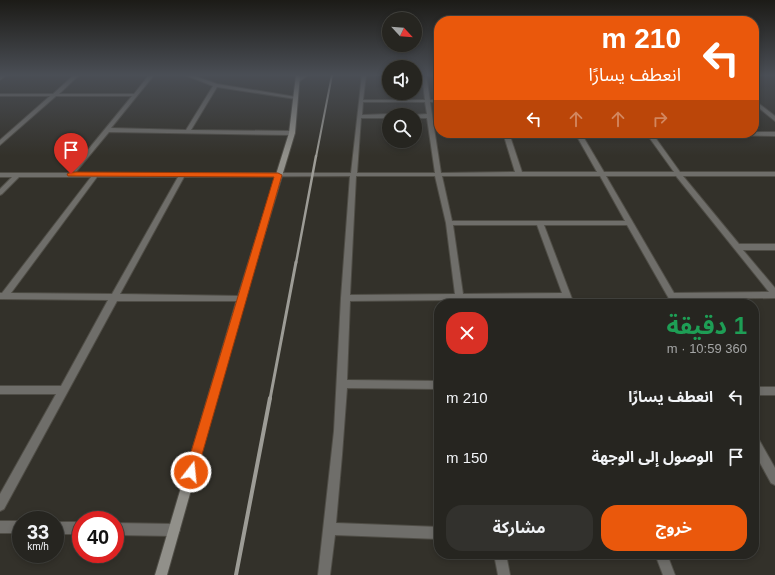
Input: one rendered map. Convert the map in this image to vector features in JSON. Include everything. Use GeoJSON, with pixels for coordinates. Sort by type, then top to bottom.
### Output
{"type":"FeatureCollection","features":[{"type":"Feature","properties":{"kind":"street"},"geometry":{"type":"LineString","coordinates":[[0,143],[45,102]]}},
{"type":"Feature","properties":{"kind":"street"},"geometry":{"type":"LineString","coordinates":[[71,174],[130,102]]}},
{"type":"Feature","properties":{"kind":"street"},"geometry":{"type":"LineString","coordinates":[[188,131],[206,102]]}},
{"type":"Feature","properties":{"kind":"street"},"geometry":{"type":"LineString","coordinates":[[161,575],[241,299],[292,133],[296,102]]}},
{"type":"Feature","properties":{"kind":"street"},"geometry":{"type":"LineString","coordinates":[[324,575],[330,529],[342,384],[345,298],[353,175],[361,102]]}},
{"type":"Feature","properties":{"kind":"street"},"geometry":{"type":"LineString","coordinates":[[427,102],[438,174],[449,223],[459,296]]}},
{"type":"Feature","properties":{"kind":"street"},"geometry":{"type":"LineString","coordinates":[[759,105],[775,119]]}},
{"type":"Feature","properties":{"kind":"street"},"geometry":{"type":"LineString","coordinates":[[359,116],[382,116]]}},
{"type":"Feature","properties":{"kind":"street"},"geometry":{"type":"LineString","coordinates":[[422,116],[430,116]]}},
{"type":"Feature","properties":{"kind":"street"},"geometry":{"type":"LineString","coordinates":[[107,130],[292,133]]}},
{"type":"Feature","properties":{"kind":"street"},"geometry":{"type":"LineString","coordinates":[[759,134],[775,134]]}},
{"type":"Feature","properties":{"kind":"street"},"geometry":{"type":"LineString","coordinates":[[508,138],[519,174]]}},
{"type":"Feature","properties":{"kind":"street"},"geometry":{"type":"LineString","coordinates":[[581,138],[673,299]]}},
{"type":"Feature","properties":{"kind":"street"},"geometry":{"type":"LineString","coordinates":[[653,138],[678,174],[775,294]]}},
{"type":"Feature","properties":{"kind":"street"},"geometry":{"type":"LineString","coordinates":[[0,175],[601,173],[775,174]]}},
{"type":"Feature","properties":{"kind":"street"},"geometry":{"type":"LineString","coordinates":[[2,296],[96,174]]}},
{"type":"Feature","properties":{"kind":"street"},"geometry":{"type":"LineString","coordinates":[[0,505],[182,174]]}},
{"type":"Feature","properties":{"kind":"street"},"geometry":{"type":"LineString","coordinates":[[0,193],[18,175]]}},
{"type":"Feature","properties":{"kind":"street"},"geometry":{"type":"LineString","coordinates":[[449,223],[629,223]]}},
{"type":"Feature","properties":{"kind":"street"},"geometry":{"type":"LineString","coordinates":[[540,224],[568,299]]}},
{"type":"Feature","properties":{"kind":"street"},"geometry":{"type":"LineString","coordinates":[[738,247],[775,247]]}},
{"type":"Feature","properties":{"kind":"street"},"geometry":{"type":"LineString","coordinates":[[671,296],[775,294]]}},
{"type":"Feature","properties":{"kind":"street"},"geometry":{"type":"LineString","coordinates":[[2,296],[241,299]]}},
{"type":"Feature","properties":{"kind":"street"},"geometry":{"type":"LineString","coordinates":[[345,298],[459,296],[541,299]]}},
{"type":"Feature","properties":{"kind":"street"},"geometry":{"type":"LineString","coordinates":[[342,384],[434,384]]}},
{"type":"Feature","properties":{"kind":"street"},"geometry":{"type":"LineString","coordinates":[[0,390],[63,390]]}},
{"type":"Feature","properties":{"kind":"street"},"geometry":{"type":"LineString","coordinates":[[759,391],[775,391]]}},
{"type":"Feature","properties":{"kind":"street"},"geometry":{"type":"LineString","coordinates":[[759,451],[775,479]]}},
{"type":"Feature","properties":{"kind":"street"},"geometry":{"type":"LineString","coordinates":[[0,527],[12,527]]}},
{"type":"Feature","properties":{"kind":"street"},"geometry":{"type":"LineString","coordinates":[[124,529],[174,530]]}},
{"type":"Feature","properties":{"kind":"street"},"geometry":{"type":"LineString","coordinates":[[330,529],[434,533]]}},
{"type":"Feature","properties":{"kind":"street"},"geometry":{"type":"LineString","coordinates":[[501,559],[504,575]]}},
{"type":"Feature","properties":{"kind":"street"},"geometry":{"type":"LineString","coordinates":[[664,559],[669,575]]}},
{"type":"Feature","properties":{"kind":"railway"},"geometry":{"type":"LineString","coordinates":[[316,157],[327,102]]}},
{"type":"Feature","properties":{"kind":"railway"},"geometry":{"type":"LineString","coordinates":[[296,263],[316,156]]}},
{"type":"Feature","properties":{"kind":"railway"},"geometry":{"type":"LineString","coordinates":[[270,399],[296,262]]}},
{"type":"Feature","properties":{"kind":"railway"},"geometry":{"type":"LineString","coordinates":[[236,575],[270,398]]}},
{"type":"Feature","properties":{"kind":"route"},"geometry":{"type":"LineString","coordinates":[[71,174],[278,175],[191,472]]}}]}
